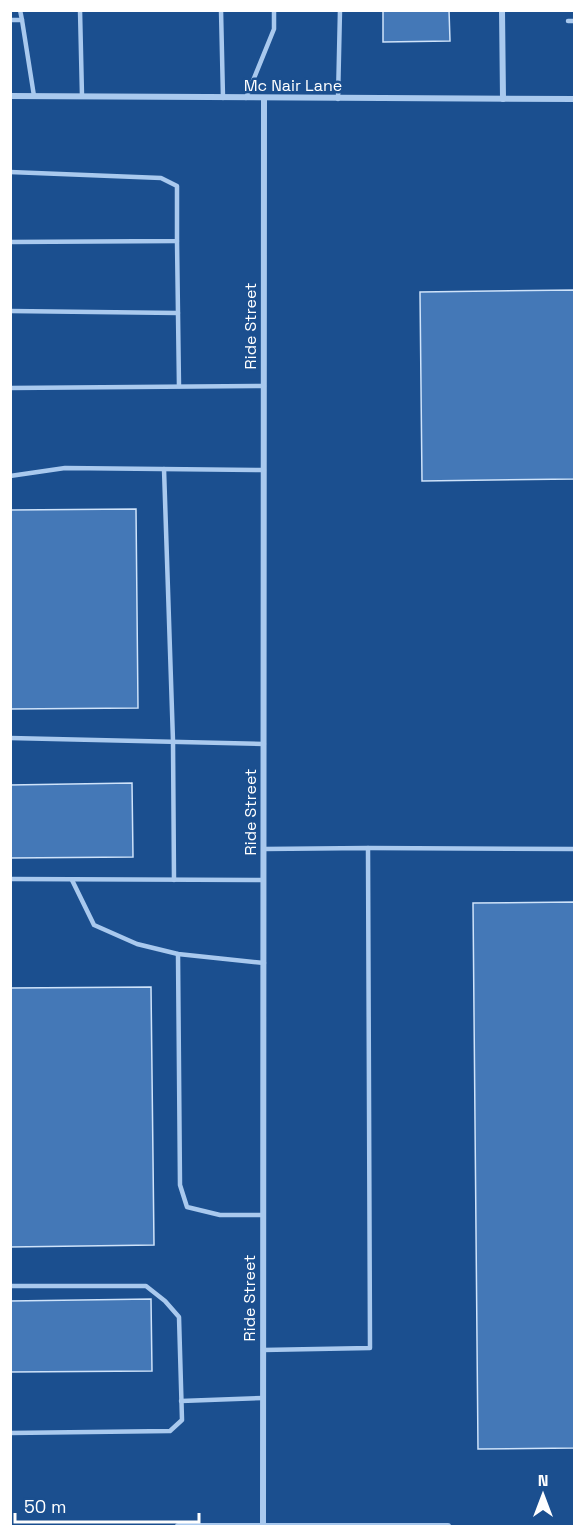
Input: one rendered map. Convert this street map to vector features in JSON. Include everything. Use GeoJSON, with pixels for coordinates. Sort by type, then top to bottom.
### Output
{"type":"FeatureCollection","features":[{"type":"Feature","properties":{"kind":"street"},"geometry":{"type":"LineString","coordinates":[[502,10],[503,99]]}},
{"type":"Feature","properties":{"kind":"street","name":"Mc Nair Lane"},"geometry":{"type":"LineString","coordinates":[[10,96],[574,99]]}},
{"type":"Feature","properties":{"kind":"street","name":"Ride Street"},"geometry":{"type":"LineString","coordinates":[[263,1526],[264,98]]}},
{"type":"Feature","properties":{"kind":"street"},"geometry":{"type":"LineString","coordinates":[[178,1527],[448,1527]]}},
{"type":"Feature","properties":{"kind":"lane"},"geometry":{"type":"LineString","coordinates":[[20,10],[34,96]]}},
{"type":"Feature","properties":{"kind":"lane"},"geometry":{"type":"LineString","coordinates":[[80,10],[82,96]]}},
{"type":"Feature","properties":{"kind":"lane"},"geometry":{"type":"LineString","coordinates":[[221,10],[224,98]]}},
{"type":"Feature","properties":{"kind":"lane"},"geometry":{"type":"LineString","coordinates":[[246,98],[274,29],[274,10]]}},
{"type":"Feature","properties":{"kind":"lane"},"geometry":{"type":"LineString","coordinates":[[338,99],[340,10]]}},
{"type":"Feature","properties":{"kind":"lane"},"geometry":{"type":"LineString","coordinates":[[10,20],[22,20]]}},
{"type":"Feature","properties":{"kind":"lane"},"geometry":{"type":"LineString","coordinates":[[568,21],[574,21]]}},
{"type":"Feature","properties":{"kind":"lane"},"geometry":{"type":"LineString","coordinates":[[10,172],[161,178],[177,186],[179,387]]}},
{"type":"Feature","properties":{"kind":"lane"},"geometry":{"type":"LineString","coordinates":[[10,242],[177,241]]}},
{"type":"Feature","properties":{"kind":"lane"},"geometry":{"type":"LineString","coordinates":[[10,311],[178,313]]}},
{"type":"Feature","properties":{"kind":"lane"},"geometry":{"type":"LineString","coordinates":[[10,388],[264,386]]}},
{"type":"Feature","properties":{"kind":"lane"},"geometry":{"type":"LineString","coordinates":[[10,476],[66,468],[264,470]]}},
{"type":"Feature","properties":{"kind":"lane"},"geometry":{"type":"LineString","coordinates":[[164,469],[174,880]]}},
{"type":"Feature","properties":{"kind":"lane"},"geometry":{"type":"LineString","coordinates":[[10,738],[264,744]]}},
{"type":"Feature","properties":{"kind":"lane"},"geometry":{"type":"LineString","coordinates":[[263,1350],[370,1348],[368,848]]}},
{"type":"Feature","properties":{"kind":"lane"},"geometry":{"type":"LineString","coordinates":[[264,849],[574,849]]}},
{"type":"Feature","properties":{"kind":"lane"},"geometry":{"type":"LineString","coordinates":[[10,879],[263,880]]}},
{"type":"Feature","properties":{"kind":"lane"},"geometry":{"type":"LineString","coordinates":[[72,880],[94,925],[136,944],[178,954],[264,963]]}},
{"type":"Feature","properties":{"kind":"lane"},"geometry":{"type":"LineString","coordinates":[[178,954],[180,1185],[187,1208],[220,1215],[263,1215]]}},
{"type":"Feature","properties":{"kind":"lane"},"geometry":{"type":"LineString","coordinates":[[10,1286],[146,1286],[165,1301],[179,1317],[182,1420],[170,1431],[10,1433]]}},
{"type":"Feature","properties":{"kind":"lane"},"geometry":{"type":"LineString","coordinates":[[181,1401],[263,1398]]}},
{"type":"Feature","properties":{"kind":"building"},"geometry":{"type":"Polygon","coordinates":[[[383,10],[449,10],[450,41],[383,42],[383,10]]]}},
{"type":"Feature","properties":{"kind":"building"},"geometry":{"type":"Polygon","coordinates":[[[574,290],[574,479],[422,481],[420,292],[574,290]]]}},
{"type":"Feature","properties":{"kind":"building"},"geometry":{"type":"Polygon","coordinates":[[[136,509],[138,708],[10,709],[10,510],[136,509]]]}},
{"type":"Feature","properties":{"kind":"building"},"geometry":{"type":"Polygon","coordinates":[[[132,783],[133,857],[10,858],[10,785],[132,783]]]}},
{"type":"Feature","properties":{"kind":"building"},"geometry":{"type":"Polygon","coordinates":[[[574,902],[574,1448],[478,1449],[473,903],[574,902]]]}},
{"type":"Feature","properties":{"kind":"building"},"geometry":{"type":"Polygon","coordinates":[[[151,987],[154,1245],[10,1247],[10,988],[151,987]]]}},
{"type":"Feature","properties":{"kind":"building"},"geometry":{"type":"Polygon","coordinates":[[[151,1299],[152,1371],[10,1372],[10,1301],[151,1299]]]}}]}
